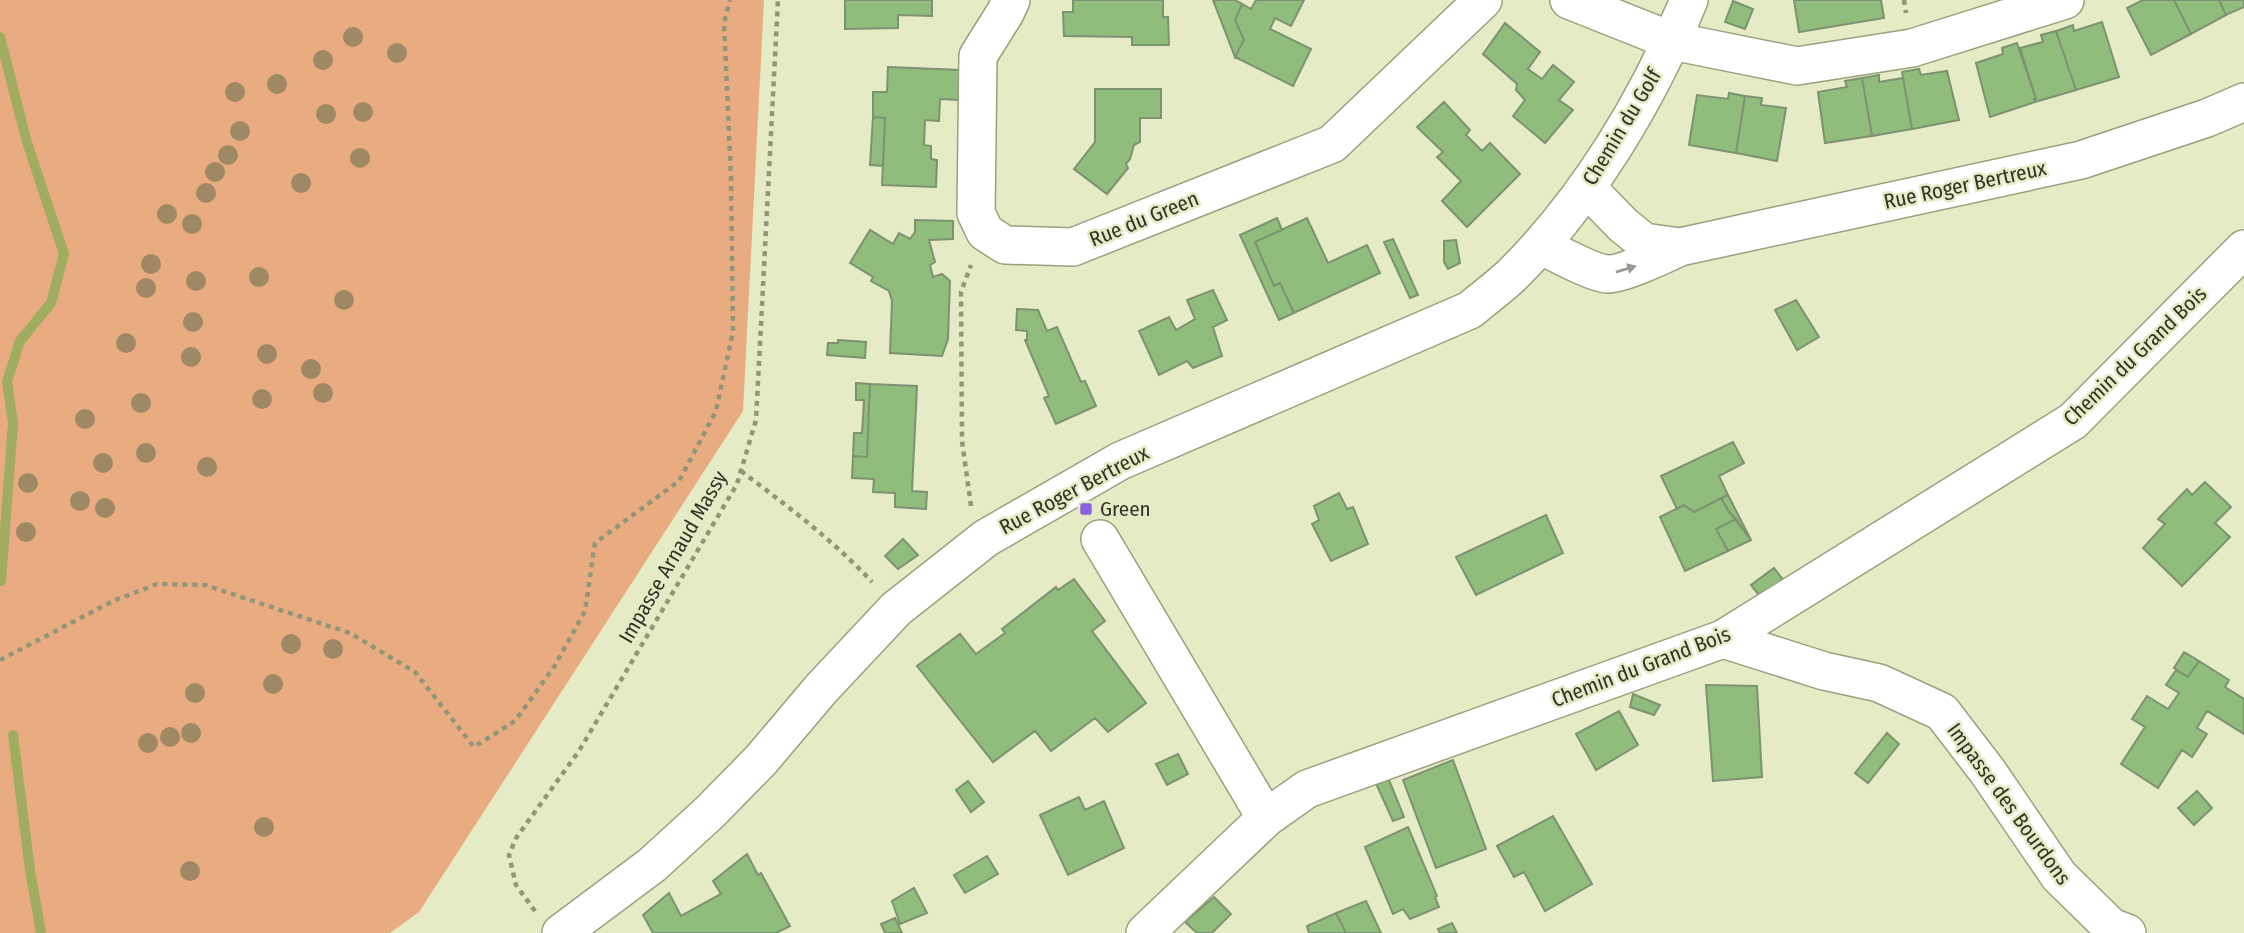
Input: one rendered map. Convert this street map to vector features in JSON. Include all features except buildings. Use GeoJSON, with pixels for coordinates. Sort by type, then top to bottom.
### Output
{"type":"FeatureCollection","features":[{"type":"Feature","properties":{"kind":"street"},"geometry":{"type":"LineString","coordinates":[[985,232],[976,213],[978,56],[1011,0]]}},
{"type":"Feature","properties":{"kind":"street","name":"Rue du Green"},"geometry":{"type":"LineString","coordinates":[[985,232],[1005,245],[1073,247],[1332,144],[1483,0]]}},
{"type":"Feature","properties":{"kind":"street"},"geometry":{"type":"LineString","coordinates":[[1569,0],[1672,41],[1797,66],[1912,48],[2065,0]]}},
{"type":"Feature","properties":{"kind":"street","name":"Chemin du Golf"},"geometry":{"type":"LineString","coordinates":[[1540,245],[1587,188],[1614,147],[1672,41],[1689,0]]}},
{"type":"Feature","properties":{"kind":"street","name":"Rue Roger Bertreux"},"geometry":{"type":"LineString","coordinates":[[561,933],[652,865],[710,812],[761,760],[821,689],[896,609],[986,537],[1120,461],[1470,310],[1510,277],[1540,245],[1607,274],[1650,261],[1680,247],[2081,160],[2207,118],[2244,102]]}},
{"type":"Feature","properties":{"kind":"street","name":"Rue Roger Bertreux"},"geometry":{"type":"LineString","coordinates":[[1587,188],[1623,225],[1644,242],[1680,247]]}},
{"type":"Feature","properties":{"kind":"street","name":"Chemin du Grand Bois"},"geometry":{"type":"LineString","coordinates":[[1148,932],[1266,818],[1307,789],[1723,639],[2074,421],[2244,249]]}},
{"type":"Feature","properties":{"kind":"street"},"geometry":{"type":"LineString","coordinates":[[1100,538],[1266,818]]}},
{"type":"Feature","properties":{"kind":"street","name":"Impasse des Bourdons"},"geometry":{"type":"LineString","coordinates":[[1723,639],[1824,671],[1879,682],[1942,712],[1988,772],[2059,876],[2111,927],[2127,933]]}},
{"type":"Feature","properties":{"kind":"path"},"geometry":{"type":"LineString","coordinates":[[0,660],[113,601],[158,584],[205,585],[350,633],[415,672],[474,747],[515,721],[554,667],[585,611],[595,543],[679,481],[716,411],[733,331],[731,177],[724,23],[730,0]]}},
{"type":"Feature","properties":{"kind":"path","name":"Impasse Arnaud Massy"},"geometry":{"type":"LineString","coordinates":[[516,885],[509,855],[516,838],[579,751],[737,484],[741,471],[756,420],[778,0]]}},
{"type":"Feature","properties":{"kind":"path"},"geometry":{"type":"LineString","coordinates":[[972,514],[962,441],[961,292],[985,232]]}},
{"type":"Feature","properties":{"kind":"path"},"geometry":{"type":"LineString","coordinates":[[741,471],[799,515],[857,566],[896,609]]}},
{"type":"Feature","properties":{"kind":"shaded area"},"geometry":{"type":"Polygon","coordinates":[[[0,0],[764,0],[743,411],[419,912],[390,933],[0,933],[0,0]]]}},
{"type":"Feature","properties":{"kind":"waterway"},"geometry":{"type":"LineString","coordinates":[[0,37],[26,139],[64,254],[51,303],[20,341],[7,381],[13,423],[1,581]]}},
{"type":"Feature","properties":{"kind":"waterway"},"geometry":{"type":"LineString","coordinates":[[13,735],[41,933]]}},
{"type":"Feature","properties":{"kind":"place","name":"Green"},"geometry":{"type":"Point","coordinates":[1086,509]}}]}
